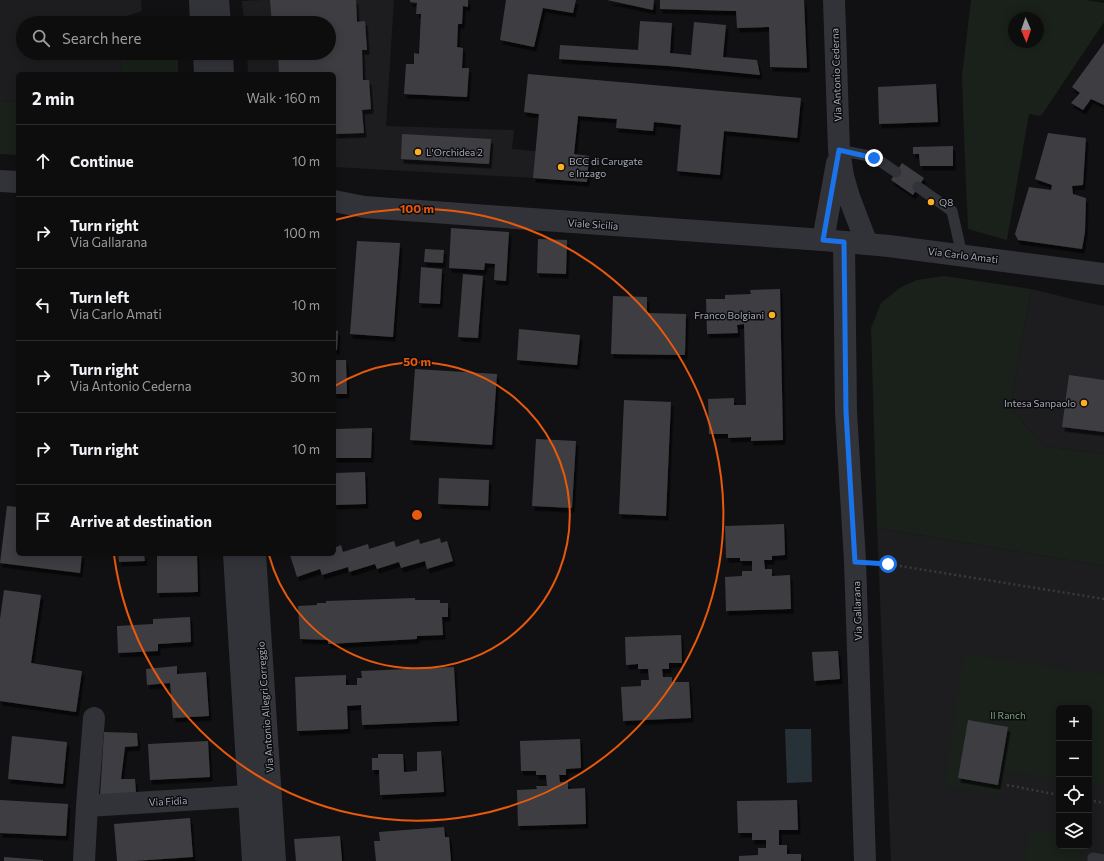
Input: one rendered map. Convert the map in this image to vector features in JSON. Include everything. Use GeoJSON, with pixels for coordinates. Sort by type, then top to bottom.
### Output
{"type":"FeatureCollection","features":[{"type":"Feature","properties":{"kind":"street"},"geometry":{"type":"LineString","coordinates":[[200,0],[201,16]]}},
{"type":"Feature","properties":{"kind":"street"},"geometry":{"type":"LineString","coordinates":[[218,0],[219,16]]}},
{"type":"Feature","properties":{"kind":"street","name":"Via Antonio Cederna"},"geometry":{"type":"LineString","coordinates":[[834,0],[839,150],[842,176],[867,244]]}},
{"type":"Feature","properties":{"kind":"street"},"geometry":{"type":"LineString","coordinates":[[204,60],[205,72]]}},
{"type":"Feature","properties":{"kind":"street"},"geometry":{"type":"LineString","coordinates":[[222,60],[223,72]]}},
{"type":"Feature","properties":{"kind":"street","name":"Via Antonio Cederna"},"geometry":{"type":"LineString","coordinates":[[833,241],[839,150]]}},
{"type":"Feature","properties":{"kind":"street"},"geometry":{"type":"LineString","coordinates":[[0,181],[16,182]]}},
{"type":"Feature","properties":{"kind":"street","name":"Viale Sicilia"},"geometry":{"type":"LineString","coordinates":[[336,201],[364,207],[833,241]]}},
{"type":"Feature","properties":{"kind":"street","name":"Viale Sicilia"},"geometry":{"type":"LineString","coordinates":[[336,209],[364,207]]}},
{"type":"Feature","properties":{"kind":"street","name":"Via Carlo Amati"},"geometry":{"type":"LineString","coordinates":[[833,241],[962,255],[1104,274]]}},
{"type":"Feature","properties":{"kind":"street","name":"Via Gallarana"},"geometry":{"type":"LineString","coordinates":[[833,241],[846,412],[855,562],[865,861]]}},
{"type":"Feature","properties":{"kind":"street"},"geometry":{"type":"LineString","coordinates":[[234,556],[253,861]]}},
{"type":"Feature","properties":{"kind":"street","name":"Via Antonio Allegri Correggio"},"geometry":{"type":"LineString","coordinates":[[255,556],[275,861]]}},
{"type":"Feature","properties":{"kind":"street"},"geometry":{"type":"LineString","coordinates":[[84,861],[94,718]]}},
{"type":"Feature","properties":{"kind":"street","name":"Via Fidia"},"geometry":{"type":"LineString","coordinates":[[88,806],[248,796]]}},
{"type":"Feature","properties":{"kind":"lane"},"geometry":{"type":"LineString","coordinates":[[839,150],[874,158],[896,172]]}},
{"type":"Feature","properties":{"kind":"lane"},"geometry":{"type":"LineString","coordinates":[[918,187],[952,211],[962,255]]}},
{"type":"Feature","properties":{"kind":"lane"},"geometry":{"type":"LineString","coordinates":[[1093,861],[1093,858],[1104,860]]}},
{"type":"Feature","properties":{"kind":"path"},"geometry":{"type":"LineString","coordinates":[[855,562],[888,564],[1104,599]]}},
{"type":"Feature","properties":{"kind":"path"},"geometry":{"type":"LineString","coordinates":[[1007,785],[1056,794]]}},
{"type":"Feature","properties":{"kind":"path"},"geometry":{"type":"LineString","coordinates":[[1092,801],[1104,803]]}},
{"type":"Feature","properties":{"kind":"shaded area"},"geometry":{"type":"Polygon","coordinates":[[[0,0],[141,0],[142,11],[127,16],[16,16],[16,60],[121,60],[122,72],[16,72],[16,102],[0,101],[0,0]]]}},
{"type":"Feature","properties":{"kind":"shaded area"},"geometry":{"type":"Polygon","coordinates":[[[394,0],[386,126],[514,130],[512,149],[589,156],[587,182],[336,167],[336,72],[248,72],[247,60],[336,60],[336,16],[243,16],[242,1],[394,0]]]}},
{"type":"Feature","properties":{"kind":"shaded area"},"geometry":{"type":"Polygon","coordinates":[[[1031,289],[1104,306],[1104,454],[1044,446],[1010,408],[1031,289]]]}},
{"type":"Feature","properties":{"kind":"shaded area"},"geometry":{"type":"Polygon","coordinates":[[[877,528],[1104,566],[1104,861],[891,861],[877,528]]]}},
{"type":"Feature","properties":{"kind":"shaded area"},"geometry":{"type":"Polygon","coordinates":[[[785,729],[811,729],[812,782],[787,783],[785,729]]]}},
{"type":"Feature","properties":{"kind":"green space"},"geometry":{"type":"Polygon","coordinates":[[[971,0],[1086,0],[1104,3],[1104,22],[1041,116],[1029,114],[1007,240],[968,229],[962,75],[971,0]]]}},
{"type":"Feature","properties":{"kind":"green space"},"geometry":{"type":"Polygon","coordinates":[[[121,60],[178,60],[178,72],[122,72],[121,60]]]}},
{"type":"Feature","properties":{"kind":"green space"},"geometry":{"type":"Polygon","coordinates":[[[0,101],[16,102],[16,155],[0,154],[0,101]]]}},
{"type":"Feature","properties":{"kind":"green space"},"geometry":{"type":"Polygon","coordinates":[[[944,276],[1031,289],[1010,408],[1044,446],[1104,454],[1104,566],[877,528],[871,328],[881,303],[901,287],[917,280],[944,276]]]}},
{"type":"Feature","properties":{"kind":"green space","name":"Il Ranch"},"geometry":{"type":"Polygon","coordinates":[[[964,654],[1104,675],[1104,786],[1092,784],[1092,705],[1056,705],[1056,779],[1005,771],[1001,795],[945,786],[964,654]]]}},
{"type":"Feature","properties":{"kind":"green space"},"geometry":{"type":"Polygon","coordinates":[[[1030,830],[1056,834],[1056,849],[1082,849],[1080,861],[1025,861],[1030,830]]]}},
{"type":"Feature","properties":{"kind":"building"},"geometry":{"type":"Polygon","coordinates":[[[270,0],[356,0],[357,22],[365,21],[367,50],[362,50],[363,80],[369,80],[371,109],[362,110],[364,133],[336,134],[336,72],[279,72],[278,60],[336,60],[336,16],[271,16],[270,0]]]}},
{"type":"Feature","properties":{"kind":"building"},"geometry":{"type":"Polygon","coordinates":[[[410,0],[468,0],[468,7],[463,6],[462,24],[458,24],[457,47],[463,48],[462,68],[469,68],[467,97],[404,94],[406,64],[414,64],[414,53],[419,54],[421,14],[416,14],[417,3],[410,2],[410,0]]]}},
{"type":"Feature","properties":{"kind":"building"},"geometry":{"type":"Polygon","coordinates":[[[506,0],[576,0],[573,13],[543,8],[534,47],[500,40],[506,0]]]}},
{"type":"Feature","properties":{"kind":"building"},"geometry":{"type":"Polygon","coordinates":[[[607,0],[654,0],[653,10],[607,0]]]}},
{"type":"Feature","properties":{"kind":"building"},"geometry":{"type":"Polygon","coordinates":[[[660,0],[804,0],[807,68],[770,67],[769,27],[737,28],[736,11],[660,9],[660,0]]]}},
{"type":"Feature","properties":{"kind":"building"},"geometry":{"type":"Polygon","coordinates":[[[640,21],[672,23],[670,53],[691,55],[694,22],[726,25],[723,57],[757,60],[760,75],[669,66],[559,59],[560,45],[638,50],[640,21]]]}},
{"type":"Feature","properties":{"kind":"building"},"geometry":{"type":"Polygon","coordinates":[[[1104,43],[1104,105],[1091,99],[1083,110],[1071,103],[1080,93],[1072,87],[1104,43]]]}},
{"type":"Feature","properties":{"kind":"building"},"geometry":{"type":"Polygon","coordinates":[[[528,74],[801,98],[797,138],[724,131],[720,175],[677,171],[681,125],[654,122],[653,131],[616,128],[617,119],[578,116],[574,154],[589,156],[587,182],[533,178],[539,114],[524,112],[528,74]]]}},
{"type":"Feature","properties":{"kind":"building"},"geometry":{"type":"Polygon","coordinates":[[[936,84],[938,122],[879,124],[878,87],[936,84]]]}},
{"type":"Feature","properties":{"kind":"building"},"geometry":{"type":"Polygon","coordinates":[[[1048,133],[1086,138],[1083,185],[1072,186],[1073,194],[1086,198],[1085,232],[1082,249],[1018,240],[1015,234],[1029,187],[1051,190],[1052,185],[1035,179],[1048,133]]]}},
{"type":"Feature","properties":{"kind":"building"},"geometry":{"type":"Polygon","coordinates":[[[402,134],[491,139],[489,164],[401,159],[402,134]]]}},
{"type":"Feature","properties":{"kind":"building"},"geometry":{"type":"Polygon","coordinates":[[[953,146],[953,166],[920,166],[919,154],[913,154],[913,147],[953,146]]]}},
{"type":"Feature","properties":{"kind":"building"},"geometry":{"type":"Polygon","coordinates":[[[902,163],[924,178],[913,195],[891,180],[902,163]]]}},
{"type":"Feature","properties":{"kind":"building"},"geometry":{"type":"Polygon","coordinates":[[[451,228],[509,232],[506,281],[494,280],[495,264],[485,263],[484,270],[449,268],[451,228]]]}},
{"type":"Feature","properties":{"kind":"building"},"geometry":{"type":"Polygon","coordinates":[[[538,239],[567,240],[566,274],[537,273],[538,239]]]}},
{"type":"Feature","properties":{"kind":"building"},"geometry":{"type":"Polygon","coordinates":[[[357,241],[400,243],[393,337],[350,334],[357,241]]]}},
{"type":"Feature","properties":{"kind":"building"},"geometry":{"type":"Polygon","coordinates":[[[425,249],[444,250],[443,263],[424,262],[425,249]]]}},
{"type":"Feature","properties":{"kind":"building"},"geometry":{"type":"Polygon","coordinates":[[[421,267],[442,269],[440,304],[419,303],[421,267]]]}},
{"type":"Feature","properties":{"kind":"building"},"geometry":{"type":"Polygon","coordinates":[[[463,274],[483,276],[478,338],[458,337],[463,274]]]}},
{"type":"Feature","properties":{"kind":"building"},"geometry":{"type":"Polygon","coordinates":[[[780,289],[783,440],[751,441],[751,437],[728,438],[728,434],[709,434],[708,399],[734,398],[734,405],[746,405],[744,324],[737,325],[738,333],[707,334],[706,299],[725,299],[725,295],[751,294],[750,290],[780,289]]]}},
{"type":"Feature","properties":{"kind":"building"},"geometry":{"type":"Polygon","coordinates":[[[613,296],[647,297],[647,313],[686,314],[685,355],[611,354],[613,296]]]}},
{"type":"Feature","properties":{"kind":"building"},"geometry":{"type":"Polygon","coordinates":[[[519,329],[580,335],[577,365],[517,360],[519,329]]]}},
{"type":"Feature","properties":{"kind":"building"},"geometry":{"type":"Polygon","coordinates":[[[336,330],[338,331],[336,350],[336,330]]]}},
{"type":"Feature","properties":{"kind":"building"},"geometry":{"type":"Polygon","coordinates":[[[336,360],[346,360],[347,394],[336,394],[336,360]]]}},
{"type":"Feature","properties":{"kind":"building"},"geometry":{"type":"Polygon","coordinates":[[[415,369],[497,374],[492,445],[410,440],[415,369]]]}},
{"type":"Feature","properties":{"kind":"building","name":"Intesa Sanpaolo"},"geometry":{"type":"Polygon","coordinates":[[[1069,375],[1104,380],[1104,432],[1062,427],[1069,375]]]}},
{"type":"Feature","properties":{"kind":"building"},"geometry":{"type":"Polygon","coordinates":[[[624,400],[671,402],[666,516],[619,514],[624,400]]]}},
{"type":"Feature","properties":{"kind":"building"},"geometry":{"type":"Polygon","coordinates":[[[372,428],[371,458],[336,458],[336,429],[372,428]]]}},
{"type":"Feature","properties":{"kind":"building"},"geometry":{"type":"Polygon","coordinates":[[[536,439],[576,441],[572,508],[532,506],[536,439]]]}},
{"type":"Feature","properties":{"kind":"building"},"geometry":{"type":"Polygon","coordinates":[[[365,472],[366,504],[336,505],[336,473],[365,472]]]}},
{"type":"Feature","properties":{"kind":"building"},"geometry":{"type":"Polygon","coordinates":[[[439,478],[489,480],[488,506],[438,504],[439,478]]]}},
{"type":"Feature","properties":{"kind":"building"},"geometry":{"type":"Polygon","coordinates":[[[7,506],[16,507],[16,556],[82,556],[80,573],[0,563],[7,506]]]}},
{"type":"Feature","properties":{"kind":"building"},"geometry":{"type":"Polygon","coordinates":[[[784,524],[785,555],[772,556],[772,560],[764,560],[765,569],[772,569],[772,576],[790,575],[791,609],[726,611],[725,577],[742,576],[742,571],[752,571],[752,561],[740,561],[740,558],[726,558],[725,526],[784,524]]]}},
{"type":"Feature","properties":{"kind":"building"},"geometry":{"type":"Polygon","coordinates":[[[440,538],[441,543],[447,541],[453,561],[427,569],[425,561],[401,568],[399,562],[377,569],[375,564],[349,572],[348,567],[322,575],[320,569],[297,577],[290,556],[336,556],[336,547],[341,545],[343,552],[368,544],[369,549],[394,541],[396,547],[419,539],[420,544],[440,538]]]}},
{"type":"Feature","properties":{"kind":"building"},"geometry":{"type":"Polygon","coordinates":[[[118,556],[144,556],[145,561],[119,562],[118,556]]]}},
{"type":"Feature","properties":{"kind":"building"},"geometry":{"type":"Polygon","coordinates":[[[157,556],[197,556],[198,592],[157,593],[157,556]]]}},
{"type":"Feature","properties":{"kind":"building"},"geometry":{"type":"Polygon","coordinates":[[[4,590],[41,595],[31,663],[82,671],[76,712],[0,701],[0,619],[4,590]]]}},
{"type":"Feature","properties":{"kind":"building"},"geometry":{"type":"Polygon","coordinates":[[[415,598],[415,600],[440,600],[440,603],[448,603],[448,617],[442,617],[443,635],[417,636],[417,639],[328,644],[328,640],[300,639],[298,606],[317,605],[317,603],[326,603],[326,601],[415,598]]]}},
{"type":"Feature","properties":{"kind":"building"},"geometry":{"type":"Polygon","coordinates":[[[190,617],[191,642],[158,644],[158,651],[118,653],[117,626],[153,624],[153,619],[190,617]]]}},
{"type":"Feature","properties":{"kind":"building"},"geometry":{"type":"Polygon","coordinates":[[[681,635],[682,663],[669,663],[669,669],[662,669],[663,677],[672,677],[672,682],[689,682],[691,718],[623,721],[621,687],[641,686],[641,680],[649,680],[648,669],[638,669],[638,664],[626,665],[625,637],[681,635]]]}},
{"type":"Feature","properties":{"kind":"building"},"geometry":{"type":"Polygon","coordinates":[[[838,651],[840,679],[814,681],[812,652],[838,651]]]}},
{"type":"Feature","properties":{"kind":"building"},"geometry":{"type":"Polygon","coordinates":[[[177,666],[177,674],[206,672],[209,716],[173,718],[170,683],[147,685],[146,669],[177,666]]]}},
{"type":"Feature","properties":{"kind":"building"},"geometry":{"type":"Polygon","coordinates":[[[454,667],[457,721],[362,725],[361,705],[347,706],[348,729],[297,731],[295,677],[346,675],[346,685],[357,685],[357,678],[362,678],[361,671],[454,667]]]}},
{"type":"Feature","properties":{"kind":"building"},"geometry":{"type":"Polygon","coordinates":[[[968,720],[1008,727],[998,785],[958,778],[968,720]]]}},
{"type":"Feature","properties":{"kind":"building"},"geometry":{"type":"Polygon","coordinates":[[[104,732],[137,733],[138,746],[125,747],[121,779],[135,779],[136,793],[100,796],[104,732]]]}},
{"type":"Feature","properties":{"kind":"building"},"geometry":{"type":"Polygon","coordinates":[[[12,736],[67,742],[63,784],[8,779],[12,736]]]}},
{"type":"Feature","properties":{"kind":"building"},"geometry":{"type":"Polygon","coordinates":[[[580,739],[581,768],[566,769],[566,775],[559,775],[560,782],[568,782],[568,789],[585,788],[586,824],[518,826],[517,790],[537,789],[536,786],[547,786],[546,775],[536,775],[536,771],[521,771],[520,741],[580,739]]]}},
{"type":"Feature","properties":{"kind":"building"},"geometry":{"type":"Polygon","coordinates":[[[208,741],[210,777],[150,780],[148,744],[208,741]]]}},
{"type":"Feature","properties":{"kind":"building"},"geometry":{"type":"Polygon","coordinates":[[[441,751],[444,792],[380,795],[379,770],[372,770],[372,758],[378,758],[378,754],[403,754],[404,772],[417,771],[417,752],[441,751]]]}},
{"type":"Feature","properties":{"kind":"building"},"geometry":{"type":"Polygon","coordinates":[[[0,800],[68,804],[66,836],[0,833],[0,800]]]}},
{"type":"Feature","properties":{"kind":"building"},"geometry":{"type":"Polygon","coordinates":[[[797,800],[798,830],[779,830],[779,845],[787,845],[787,854],[801,854],[801,861],[739,861],[739,856],[758,855],[758,848],[766,848],[766,840],[752,840],[752,833],[738,833],[737,801],[797,800]]]}},
{"type":"Feature","properties":{"kind":"building"},"geometry":{"type":"Polygon","coordinates":[[[190,818],[193,857],[117,861],[114,824],[190,818]]]}},
{"type":"Feature","properties":{"kind":"building"},"geometry":{"type":"Polygon","coordinates":[[[444,827],[445,837],[449,837],[451,861],[376,861],[374,841],[380,841],[379,832],[444,827]]]}},
{"type":"Feature","properties":{"kind":"building"},"geometry":{"type":"Polygon","coordinates":[[[340,836],[342,861],[296,861],[294,839],[340,836]]]}},
{"type":"Feature","properties":{"kind":"building"},"geometry":{"type":"Polygon","coordinates":[[[4,857],[43,860],[43,861],[4,861],[4,857]]]}},
{"type":"Feature","properties":{"kind":"place","name":"L'Orchidea 2"},"geometry":{"type":"Point","coordinates":[418,152]}},
{"type":"Feature","properties":{"kind":"place","name":"BCC di Carugate e Inzago"},"geometry":{"type":"Point","coordinates":[561,167]}},
{"type":"Feature","properties":{"kind":"place","name":"Q8"},"geometry":{"type":"Point","coordinates":[931,202]}},
{"type":"Feature","properties":{"kind":"place","name":"Franco Bolgiani"},"geometry":{"type":"Point","coordinates":[772,315]}},
{"type":"Feature","properties":{"kind":"place","name":"Intesa Sanpaolo"},"geometry":{"type":"Point","coordinates":[1084,403]}},
{"type":"Feature","properties":{"kind":"route"},"geometry":{"type":"LineString","coordinates":[[874,158],[839,150],[823,240],[844,242],[846,412],[855,562],[888,564]]}}]}
